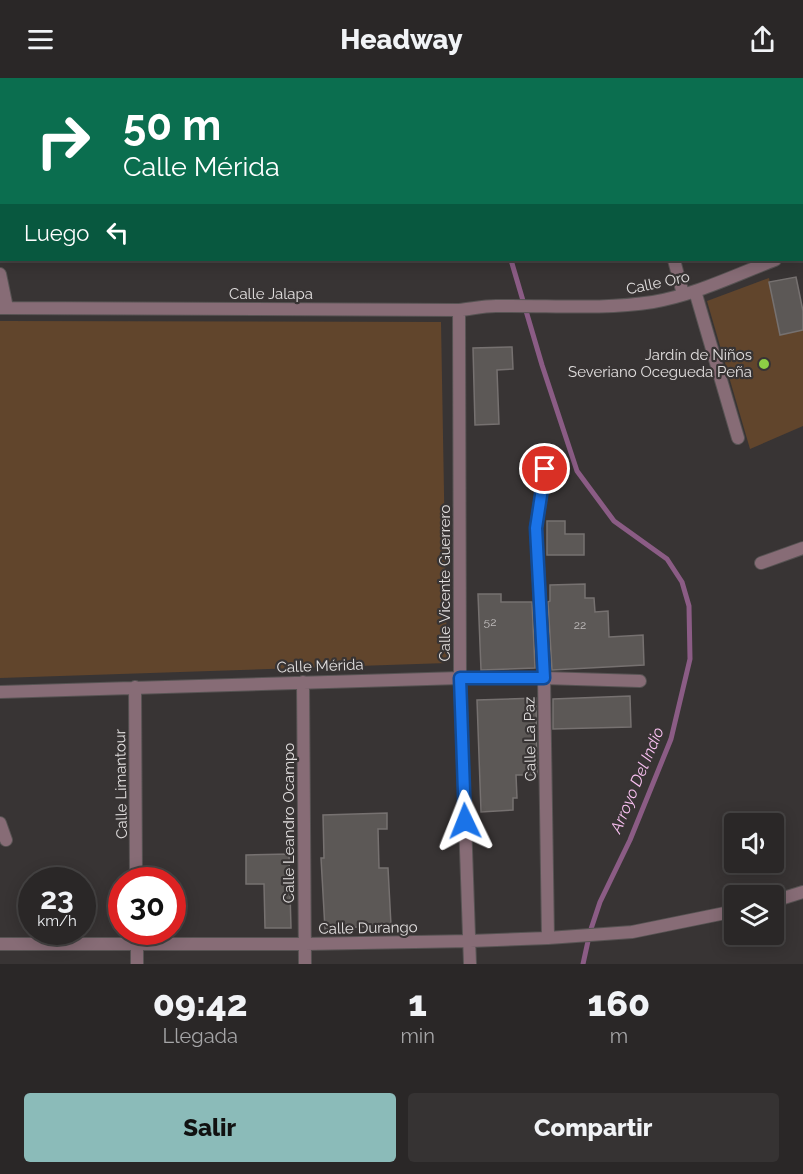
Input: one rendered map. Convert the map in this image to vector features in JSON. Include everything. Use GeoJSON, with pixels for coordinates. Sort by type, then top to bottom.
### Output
{"type":"FeatureCollection","features":[{"type":"Feature","properties":{"kind":"street"},"geometry":{"type":"LineString","coordinates":[[674,261],[689,293],[738,438]]}},
{"type":"Feature","properties":{"kind":"street","name":"Calle Oro"},"geometry":{"type":"LineString","coordinates":[[542,307],[582,308],[655,302],[689,293],[772,261]]}},
{"type":"Feature","properties":{"kind":"street"},"geometry":{"type":"LineString","coordinates":[[0,274],[4,308]]}},
{"type":"Feature","properties":{"kind":"street","name":"Calle Jalapa"},"geometry":{"type":"LineString","coordinates":[[4,308],[459,310],[494,306],[542,307]]}},
{"type":"Feature","properties":{"kind":"street","name":"Calle Vicente Guerrero"},"geometry":{"type":"LineString","coordinates":[[459,310],[460,678],[470,964]]}},
{"type":"Feature","properties":{"kind":"street","name":"Calle La Paz"},"geometry":{"type":"LineString","coordinates":[[545,469],[536,528],[544,678],[548,938]]}},
{"type":"Feature","properties":{"kind":"street"},"geometry":{"type":"LineString","coordinates":[[761,563],[803,548]]}},
{"type":"Feature","properties":{"kind":"street","name":"Calle Mérida"},"geometry":{"type":"LineString","coordinates":[[0,692],[460,678],[640,681]]}},
{"type":"Feature","properties":{"kind":"street","name":"Calle Leandro Ocampo"},"geometry":{"type":"LineString","coordinates":[[303,681],[305,964]]}},
{"type":"Feature","properties":{"kind":"street","name":"Calle Limantour"},"geometry":{"type":"LineString","coordinates":[[135,687],[136,867]]}},
{"type":"Feature","properties":{"kind":"street"},"geometry":{"type":"LineString","coordinates":[[0,823],[6,840]]}},
{"type":"Feature","properties":{"kind":"street"},"geometry":{"type":"LineString","coordinates":[[784,898],[803,892]]}},
{"type":"Feature","properties":{"kind":"street","name":"Calle Durango"},"geometry":{"type":"LineString","coordinates":[[186,945],[470,941],[567,937],[632,932],[724,913]]}},
{"type":"Feature","properties":{"kind":"street","name":"Calle Durango"},"geometry":{"type":"LineString","coordinates":[[0,944],[108,945]]}},
{"type":"Feature","properties":{"kind":"street"},"geometry":{"type":"LineString","coordinates":[[137,945],[137,964]]}},
{"type":"Feature","properties":{"kind":"shaded area","name":"Jardín de Niños Severiano Ocegueda Peña"},"geometry":{"type":"Polygon","coordinates":[[[769,278],[780,335],[803,330],[803,426],[750,449],[707,301],[769,278]]]}},
{"type":"Feature","properties":{"kind":"shaded area"},"geometry":{"type":"Polygon","coordinates":[[[0,321],[441,322],[447,663],[0,678],[0,321]]]}},
{"type":"Feature","properties":{"kind":"building"},"geometry":{"type":"Polygon","coordinates":[[[796,277],[803,311],[803,330],[780,335],[769,282],[796,277]]]}},
{"type":"Feature","properties":{"kind":"building"},"geometry":{"type":"Polygon","coordinates":[[[512,347],[513,369],[497,370],[499,424],[475,425],[473,348],[512,347]]]}},
{"type":"Feature","properties":{"kind":"building"},"geometry":{"type":"Polygon","coordinates":[[[547,521],[565,521],[565,534],[584,534],[584,555],[547,555],[547,521]]]}},
{"type":"Feature","properties":{"kind":"building"},"geometry":{"type":"Polygon","coordinates":[[[585,584],[585,598],[594,598],[595,612],[608,611],[609,637],[643,635],[644,665],[552,670],[548,602],[550,601],[550,585],[585,584]]]}},
{"type":"Feature","properties":{"kind":"building"},"geometry":{"type":"Polygon","coordinates":[[[478,594],[501,594],[501,602],[532,602],[535,668],[481,670],[478,594]]]}},
{"type":"Feature","properties":{"kind":"building"},"geometry":{"type":"Polygon","coordinates":[[[630,696],[631,727],[553,729],[553,699],[630,696]]]}},
{"type":"Feature","properties":{"kind":"building"},"geometry":{"type":"Polygon","coordinates":[[[536,698],[537,775],[516,775],[517,798],[513,798],[513,810],[481,812],[477,700],[536,698]]]}},
{"type":"Feature","properties":{"kind":"building"},"geometry":{"type":"Polygon","coordinates":[[[387,813],[387,829],[378,829],[379,868],[388,868],[391,925],[325,929],[321,858],[324,858],[323,815],[387,813]]]}},
{"type":"Feature","properties":{"kind":"building"},"geometry":{"type":"Polygon","coordinates":[[[289,854],[291,928],[265,928],[264,884],[246,884],[246,855],[289,854]]]}},
{"type":"Feature","properties":{"kind":"waterway","name":"Arroyo Del Indio"},"geometry":{"type":"LineString","coordinates":[[511,261],[577,471],[614,521],[667,559],[682,582],[689,606],[690,659],[671,739],[630,840],[600,902],[583,964]]}},
{"type":"Feature","properties":{"kind":"place","name":"Jardín de Niños Severiano Ocegueda Peña"},"geometry":{"type":"Point","coordinates":[764,364]}},
{"type":"Feature","properties":{"kind":"route"},"geometry":{"type":"LineString","coordinates":[[465,821],[460,678],[544,678],[536,528],[545,469]]}}]}
